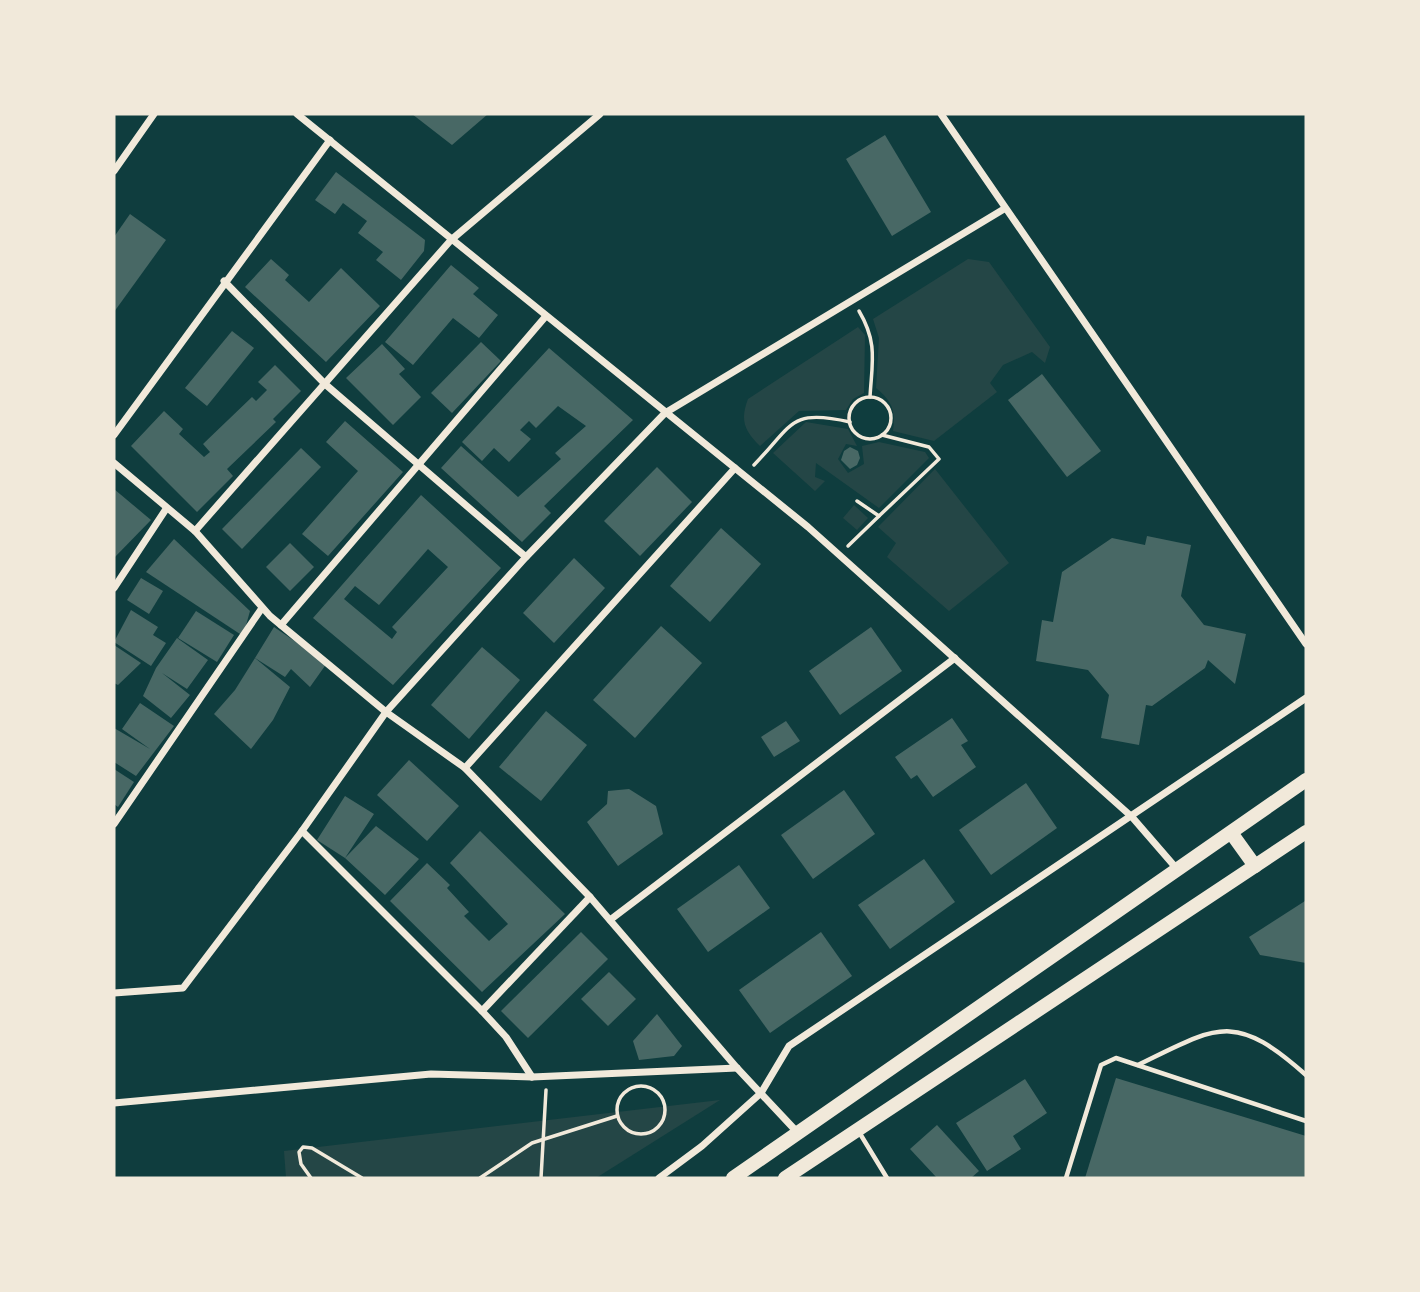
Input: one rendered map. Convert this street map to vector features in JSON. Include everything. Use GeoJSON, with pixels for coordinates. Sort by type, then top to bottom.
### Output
{"type":"FeatureCollection","features":[{"type":"Feature","properties":{"kind":"main road"},"geometry":{"type":"LineString","coordinates":[[733,1178],[1128,901],[1232,834],[1306,780]]}},
{"type":"Feature","properties":{"kind":"main road"},"geometry":{"type":"LineString","coordinates":[[785,1178],[1306,832]]}},
{"type":"Feature","properties":{"kind":"main road"},"geometry":{"type":"LineString","coordinates":[[1232,834],[1255,866]]}},
{"type":"Feature","properties":{"kind":"street"},"geometry":{"type":"LineString","coordinates":[[114,171],[155,114]]}},
{"type":"Feature","properties":{"kind":"street"},"geometry":{"type":"LineString","coordinates":[[297,114],[839,555],[1132,817],[1178,870]]}},
{"type":"Feature","properties":{"kind":"street"},"geometry":{"type":"LineString","coordinates":[[195,531],[451,240],[600,114]]}},
{"type":"Feature","properties":{"kind":"street"},"geometry":{"type":"LineString","coordinates":[[941,114],[1306,644]]}},
{"type":"Feature","properties":{"kind":"street"},"geometry":{"type":"LineString","coordinates":[[114,435],[223,281],[330,140]]}},
{"type":"Feature","properties":{"kind":"street"},"geometry":{"type":"LineString","coordinates":[[114,993],[183,988],[302,831],[386,712],[526,557],[665,413],[1004,209]]}},
{"type":"Feature","properties":{"kind":"street"},"geometry":{"type":"LineString","coordinates":[[223,281],[325,384],[526,557]]}},
{"type":"Feature","properties":{"kind":"street"},"geometry":{"type":"LineString","coordinates":[[281,625],[547,316]]}},
{"type":"Feature","properties":{"kind":"street"},"geometry":{"type":"LineString","coordinates":[[114,463],[195,531],[262,608],[281,625],[386,712],[465,768],[590,897],[737,1068],[799,1133]]}},
{"type":"Feature","properties":{"kind":"street"},"geometry":{"type":"LineString","coordinates":[[465,768],[735,468]]}},
{"type":"Feature","properties":{"kind":"street"},"geometry":{"type":"LineString","coordinates":[[114,587],[166,509]]}},
{"type":"Feature","properties":{"kind":"street"},"geometry":{"type":"LineString","coordinates":[[114,824],[262,608]]}},
{"type":"Feature","properties":{"kind":"street"},"geometry":{"type":"LineString","coordinates":[[610,920],[955,658]]}},
{"type":"Feature","properties":{"kind":"street"},"geometry":{"type":"LineString","coordinates":[[659,1178],[702,1146],[761,1093],[789,1046],[1306,698]]}},
{"type":"Feature","properties":{"kind":"street"},"geometry":{"type":"LineString","coordinates":[[302,831],[482,1010],[506,1037],[532,1077]]}},
{"type":"Feature","properties":{"kind":"street"},"geometry":{"type":"LineString","coordinates":[[482,1010],[590,897]]}},
{"type":"Feature","properties":{"kind":"street"},"geometry":{"type":"LineString","coordinates":[[114,1103],[431,1074],[532,1077],[737,1068]]}},
{"type":"Feature","properties":{"kind":"lane"},"geometry":{"type":"LineString","coordinates":[[1137,1066],[1213,1032],[1234,1029],[1253,1035],[1284,1055],[1306,1075]]}},
{"type":"Feature","properties":{"kind":"lane"},"geometry":{"type":"LineString","coordinates":[[1066,1178],[1101,1065],[1116,1058],[1306,1121]]}},
{"type":"Feature","properties":{"kind":"lane"},"geometry":{"type":"LineString","coordinates":[[857,1128],[887,1178]]}},
{"type":"Feature","properties":{"kind":"path"},"geometry":{"type":"LineString","coordinates":[[853,300],[872,334],[870,397]]}},
{"type":"Feature","properties":{"kind":"path"},"geometry":{"type":"LineString","coordinates":[[850,422],[855,404],[870,397],[880,399],[889,410],[891,424],[883,435]]}},
{"type":"Feature","properties":{"kind":"path"},"geometry":{"type":"LineString","coordinates":[[744,475],[798,419],[814,415],[850,422],[862,437],[883,435],[929,447],[939,459],[839,555]]}},
{"type":"Feature","properties":{"kind":"path"},"geometry":{"type":"LineString","coordinates":[[857,501],[878,516]]}},
{"type":"Feature","properties":{"kind":"path"},"geometry":{"type":"LineString","coordinates":[[541,1178],[546,1078]]}},
{"type":"Feature","properties":{"kind":"path"},"geometry":{"type":"LineString","coordinates":[[645,1085],[653,1088],[664,1100],[661,1123],[648,1133],[625,1129],[617,1115],[618,1100],[629,1088],[645,1085]]}},
{"type":"Feature","properties":{"kind":"path"},"geometry":{"type":"LineString","coordinates":[[480,1178],[532,1143],[617,1115]]}},
{"type":"Feature","properties":{"kind":"path"},"geometry":{"type":"LineString","coordinates":[[311,1178],[301,1164],[299,1152],[303,1147],[312,1148],[362,1178]]}},
{"type":"Feature","properties":{"kind":"shaded area"},"geometry":{"type":"Polygon","coordinates":[[[968,259],[989,262],[1050,347],[1045,363],[1032,352],[1003,365],[990,383],[997,392],[934,441],[893,431],[892,407],[876,388],[879,338],[873,319],[968,259]]]}},
{"type":"Feature","properties":{"kind":"shaded area"},"geometry":{"type":"Polygon","coordinates":[[[858,327],[865,335],[864,393],[853,399],[846,410],[799,411],[760,446],[745,424],[744,413],[748,399],[858,327]]]}},
{"type":"Feature","properties":{"kind":"shaded area"},"geometry":{"type":"Polygon","coordinates":[[[806,422],[848,429],[857,446],[846,444],[838,459],[848,473],[864,464],[862,446],[879,442],[925,452],[929,458],[879,508],[816,463],[815,477],[825,481],[815,491],[773,453],[806,422]]]}},
{"type":"Feature","properties":{"kind":"shaded area"},"geometry":{"type":"Polygon","coordinates":[[[935,469],[1009,563],[949,611],[887,557],[896,543],[878,527],[935,469]]]}},
{"type":"Feature","properties":{"kind":"shaded area"},"geometry":{"type":"Polygon","coordinates":[[[854,505],[868,518],[857,530],[843,518],[854,505]]]}},
{"type":"Feature","properties":{"kind":"shaded area"},"geometry":{"type":"Polygon","coordinates":[[[720,1100],[596,1178],[286,1178],[284,1151],[720,1100]]]}},
{"type":"Feature","properties":{"kind":"building"},"geometry":{"type":"Polygon","coordinates":[[[412,114],[488,114],[452,145],[412,114]]]}},
{"type":"Feature","properties":{"kind":"building"},"geometry":{"type":"Polygon","coordinates":[[[885,135],[931,212],[892,236],[846,159],[885,135]]]}},
{"type":"Feature","properties":{"kind":"building"},"geometry":{"type":"Polygon","coordinates":[[[336,172],[425,240],[424,251],[401,280],[376,260],[383,252],[358,233],[367,221],[343,203],[335,214],[315,200],[336,172]]]}},
{"type":"Feature","properties":{"kind":"building"},"geometry":{"type":"Polygon","coordinates":[[[130,214],[166,240],[114,312],[114,237],[130,214]]]}},
{"type":"Feature","properties":{"kind":"building"},"geometry":{"type":"Polygon","coordinates":[[[271,259],[289,275],[285,280],[309,302],[341,268],[380,306],[326,362],[245,287],[271,259]]]}},
{"type":"Feature","properties":{"kind":"building"},"geometry":{"type":"Polygon","coordinates":[[[451,265],[479,288],[473,294],[498,315],[479,338],[453,318],[413,365],[385,342],[451,265]]]}},
{"type":"Feature","properties":{"kind":"building"},"geometry":{"type":"Polygon","coordinates":[[[232,331],[254,348],[207,406],[185,388],[232,331]]]}},
{"type":"Feature","properties":{"kind":"building"},"geometry":{"type":"Polygon","coordinates":[[[481,342],[501,361],[452,413],[431,393],[481,342]]]}},
{"type":"Feature","properties":{"kind":"building"},"geometry":{"type":"Polygon","coordinates":[[[382,344],[405,369],[399,374],[421,397],[393,425],[346,378],[382,344]]]}},
{"type":"Feature","properties":{"kind":"building"},"geometry":{"type":"Polygon","coordinates":[[[549,348],[633,420],[544,506],[551,513],[522,542],[441,468],[461,446],[518,497],[561,459],[555,453],[586,426],[558,406],[536,428],[529,421],[520,430],[531,439],[509,462],[494,448],[482,461],[462,442],[549,348]]]}},
{"type":"Feature","properties":{"kind":"building"},"geometry":{"type":"Polygon","coordinates":[[[275,365],[301,391],[273,419],[276,422],[227,469],[233,476],[197,512],[131,446],[164,411],[183,429],[179,434],[204,457],[210,452],[203,444],[252,397],[256,401],[267,390],[258,382],[275,365]]]}},
{"type":"Feature","properties":{"kind":"building"},"geometry":{"type":"Polygon","coordinates":[[[1042,374],[1101,451],[1067,477],[1008,400],[1042,374]]]}},
{"type":"Feature","properties":{"kind":"building"},"geometry":{"type":"Polygon","coordinates":[[[345,421],[403,472],[328,556],[302,534],[358,471],[326,442],[345,421]]]}},
{"type":"Feature","properties":{"kind":"building"},"geometry":{"type":"Polygon","coordinates":[[[850,447],[858,451],[860,458],[857,465],[850,469],[841,460],[844,451],[850,447]]]}},
{"type":"Feature","properties":{"kind":"building"},"geometry":{"type":"Polygon","coordinates":[[[301,448],[321,467],[242,549],[222,529],[301,448]]]}},
{"type":"Feature","properties":{"kind":"building"},"geometry":{"type":"Polygon","coordinates":[[[657,467],[692,502],[640,556],[604,521],[657,467]]]}},
{"type":"Feature","properties":{"kind":"building"},"geometry":{"type":"Polygon","coordinates":[[[114,489],[151,520],[114,558],[114,489]]]}},
{"type":"Feature","properties":{"kind":"building"},"geometry":{"type":"Polygon","coordinates":[[[421,495],[501,568],[393,685],[313,618],[421,495]],[[428,549],[379,605],[355,586],[344,599],[392,639],[397,632],[392,627],[448,567],[428,549]]]}},
{"type":"Feature","properties":{"kind":"building"},"geometry":{"type":"Polygon","coordinates":[[[721,528],[761,564],[710,622],[670,586],[721,528]]]}},
{"type":"Feature","properties":{"kind":"building"},"geometry":{"type":"Polygon","coordinates":[[[1147,536],[1191,545],[1181,596],[1204,625],[1246,634],[1235,684],[1208,660],[1205,668],[1152,706],[1146,705],[1139,745],[1101,738],[1109,695],[1088,670],[1036,661],[1042,620],[1053,622],[1062,572],[1112,538],[1145,545],[1147,536]]]}},
{"type":"Feature","properties":{"kind":"building"},"geometry":{"type":"Polygon","coordinates":[[[174,539],[250,611],[243,636],[146,572],[174,539]]]}},
{"type":"Feature","properties":{"kind":"building"},"geometry":{"type":"Polygon","coordinates":[[[290,543],[314,567],[290,591],[266,567],[290,543]]]}},
{"type":"Feature","properties":{"kind":"building"},"geometry":{"type":"Polygon","coordinates":[[[574,558],[605,588],[554,643],[523,613],[574,558]]]}},
{"type":"Feature","properties":{"kind":"building"},"geometry":{"type":"Polygon","coordinates":[[[141,578],[163,591],[149,614],[127,600],[141,578]]]}},
{"type":"Feature","properties":{"kind":"building"},"geometry":{"type":"Polygon","coordinates":[[[131,610],[158,627],[153,635],[166,643],[151,666],[114,642],[131,610]]]}},
{"type":"Feature","properties":{"kind":"building"},"geometry":{"type":"Polygon","coordinates":[[[196,611],[234,635],[217,662],[178,638],[196,611]]]}},
{"type":"Feature","properties":{"kind":"building"},"geometry":{"type":"Polygon","coordinates":[[[661,626],[702,663],[635,738],[593,700],[661,626]]]}},
{"type":"Feature","properties":{"kind":"building"},"geometry":{"type":"Polygon","coordinates":[[[274,627],[327,663],[310,687],[291,669],[285,677],[255,658],[274,627]]]}},
{"type":"Feature","properties":{"kind":"building"},"geometry":{"type":"Polygon","coordinates":[[[871,627],[902,671],[840,715],[809,671],[871,627]]]}},
{"type":"Feature","properties":{"kind":"building"},"geometry":{"type":"Polygon","coordinates":[[[177,638],[208,660],[187,689],[162,673],[190,695],[171,718],[143,696],[156,668],[177,638]]]}},
{"type":"Feature","properties":{"kind":"building"},"geometry":{"type":"Polygon","coordinates":[[[114,645],[141,663],[118,685],[114,683],[114,645]]]}},
{"type":"Feature","properties":{"kind":"building"},"geometry":{"type":"Polygon","coordinates":[[[482,647],[520,680],[469,739],[431,705],[482,647]]]}},
{"type":"Feature","properties":{"kind":"building"},"geometry":{"type":"Polygon","coordinates":[[[255,658],[290,687],[273,720],[251,749],[214,714],[235,690],[255,658]]]}},
{"type":"Feature","properties":{"kind":"building"},"geometry":{"type":"Polygon","coordinates":[[[140,703],[174,726],[136,776],[114,762],[114,728],[150,749],[122,729],[140,703]]]}},
{"type":"Feature","properties":{"kind":"building"},"geometry":{"type":"Polygon","coordinates":[[[546,711],[587,745],[541,801],[499,767],[546,711]]]}},
{"type":"Feature","properties":{"kind":"building"},"geometry":{"type":"Polygon","coordinates":[[[952,718],[968,741],[961,745],[976,767],[933,797],[917,775],[911,779],[895,757],[952,718]]]}},
{"type":"Feature","properties":{"kind":"building"},"geometry":{"type":"Polygon","coordinates":[[[786,721],[800,741],[774,757],[761,737],[786,721]]]}},
{"type":"Feature","properties":{"kind":"building"},"geometry":{"type":"Polygon","coordinates":[[[409,760],[459,806],[427,841],[377,795],[409,760]]]}},
{"type":"Feature","properties":{"kind":"building"},"geometry":{"type":"Polygon","coordinates":[[[114,769],[134,782],[118,807],[114,804],[114,769]]]}},
{"type":"Feature","properties":{"kind":"building"},"geometry":{"type":"Polygon","coordinates":[[[1026,783],[1057,828],[991,875],[959,830],[1026,783]]]}},
{"type":"Feature","properties":{"kind":"building"},"geometry":{"type":"Polygon","coordinates":[[[629,789],[656,806],[663,834],[618,866],[587,822],[607,804],[608,791],[629,789]]]}},
{"type":"Feature","properties":{"kind":"building"},"geometry":{"type":"Polygon","coordinates":[[[844,790],[875,834],[813,879],[781,835],[844,790]]]}},
{"type":"Feature","properties":{"kind":"building"},"geometry":{"type":"Polygon","coordinates":[[[345,796],[374,814],[345,858],[317,840],[345,796]]]}},
{"type":"Feature","properties":{"kind":"building"},"geometry":{"type":"Polygon","coordinates":[[[376,826],[419,859],[385,895],[345,858],[376,826]]]}},
{"type":"Feature","properties":{"kind":"building"},"geometry":{"type":"Polygon","coordinates":[[[480,831],[565,914],[482,992],[390,901],[427,863],[450,885],[447,888],[469,912],[464,916],[489,941],[508,924],[450,863],[480,831]]]}},
{"type":"Feature","properties":{"kind":"building"},"geometry":{"type":"Polygon","coordinates":[[[924,859],[955,902],[890,949],[858,905],[924,859]]]}},
{"type":"Feature","properties":{"kind":"building"},"geometry":{"type":"Polygon","coordinates":[[[739,865],[770,908],[708,952],[677,909],[739,865]]]}},
{"type":"Feature","properties":{"kind":"building"},"geometry":{"type":"Polygon","coordinates":[[[1305,901],[1306,963],[1260,955],[1249,937],[1305,901]]]}},
{"type":"Feature","properties":{"kind":"building"},"geometry":{"type":"Polygon","coordinates":[[[581,932],[608,959],[528,1038],[501,1011],[581,932]]]}},
{"type":"Feature","properties":{"kind":"building"},"geometry":{"type":"Polygon","coordinates":[[[821,932],[852,976],[770,1033],[739,990],[821,932]]]}},
{"type":"Feature","properties":{"kind":"building"},"geometry":{"type":"Polygon","coordinates":[[[609,972],[636,999],[608,1026],[581,999],[609,972]]]}},
{"type":"Feature","properties":{"kind":"building"},"geometry":{"type":"Polygon","coordinates":[[[657,1014],[682,1046],[674,1056],[639,1060],[633,1041],[657,1014]]]}},
{"type":"Feature","properties":{"kind":"building"},"geometry":{"type":"Polygon","coordinates":[[[1116,1078],[1306,1136],[1306,1178],[1085,1178],[1116,1078]]]}},
{"type":"Feature","properties":{"kind":"building"},"geometry":{"type":"Polygon","coordinates":[[[1025,1079],[1047,1113],[1013,1136],[1021,1149],[987,1171],[956,1123],[1025,1079]]]}},
{"type":"Feature","properties":{"kind":"building"},"geometry":{"type":"Polygon","coordinates":[[[937,1125],[979,1171],[971,1178],[937,1178],[910,1149],[937,1125]]]}}]}
